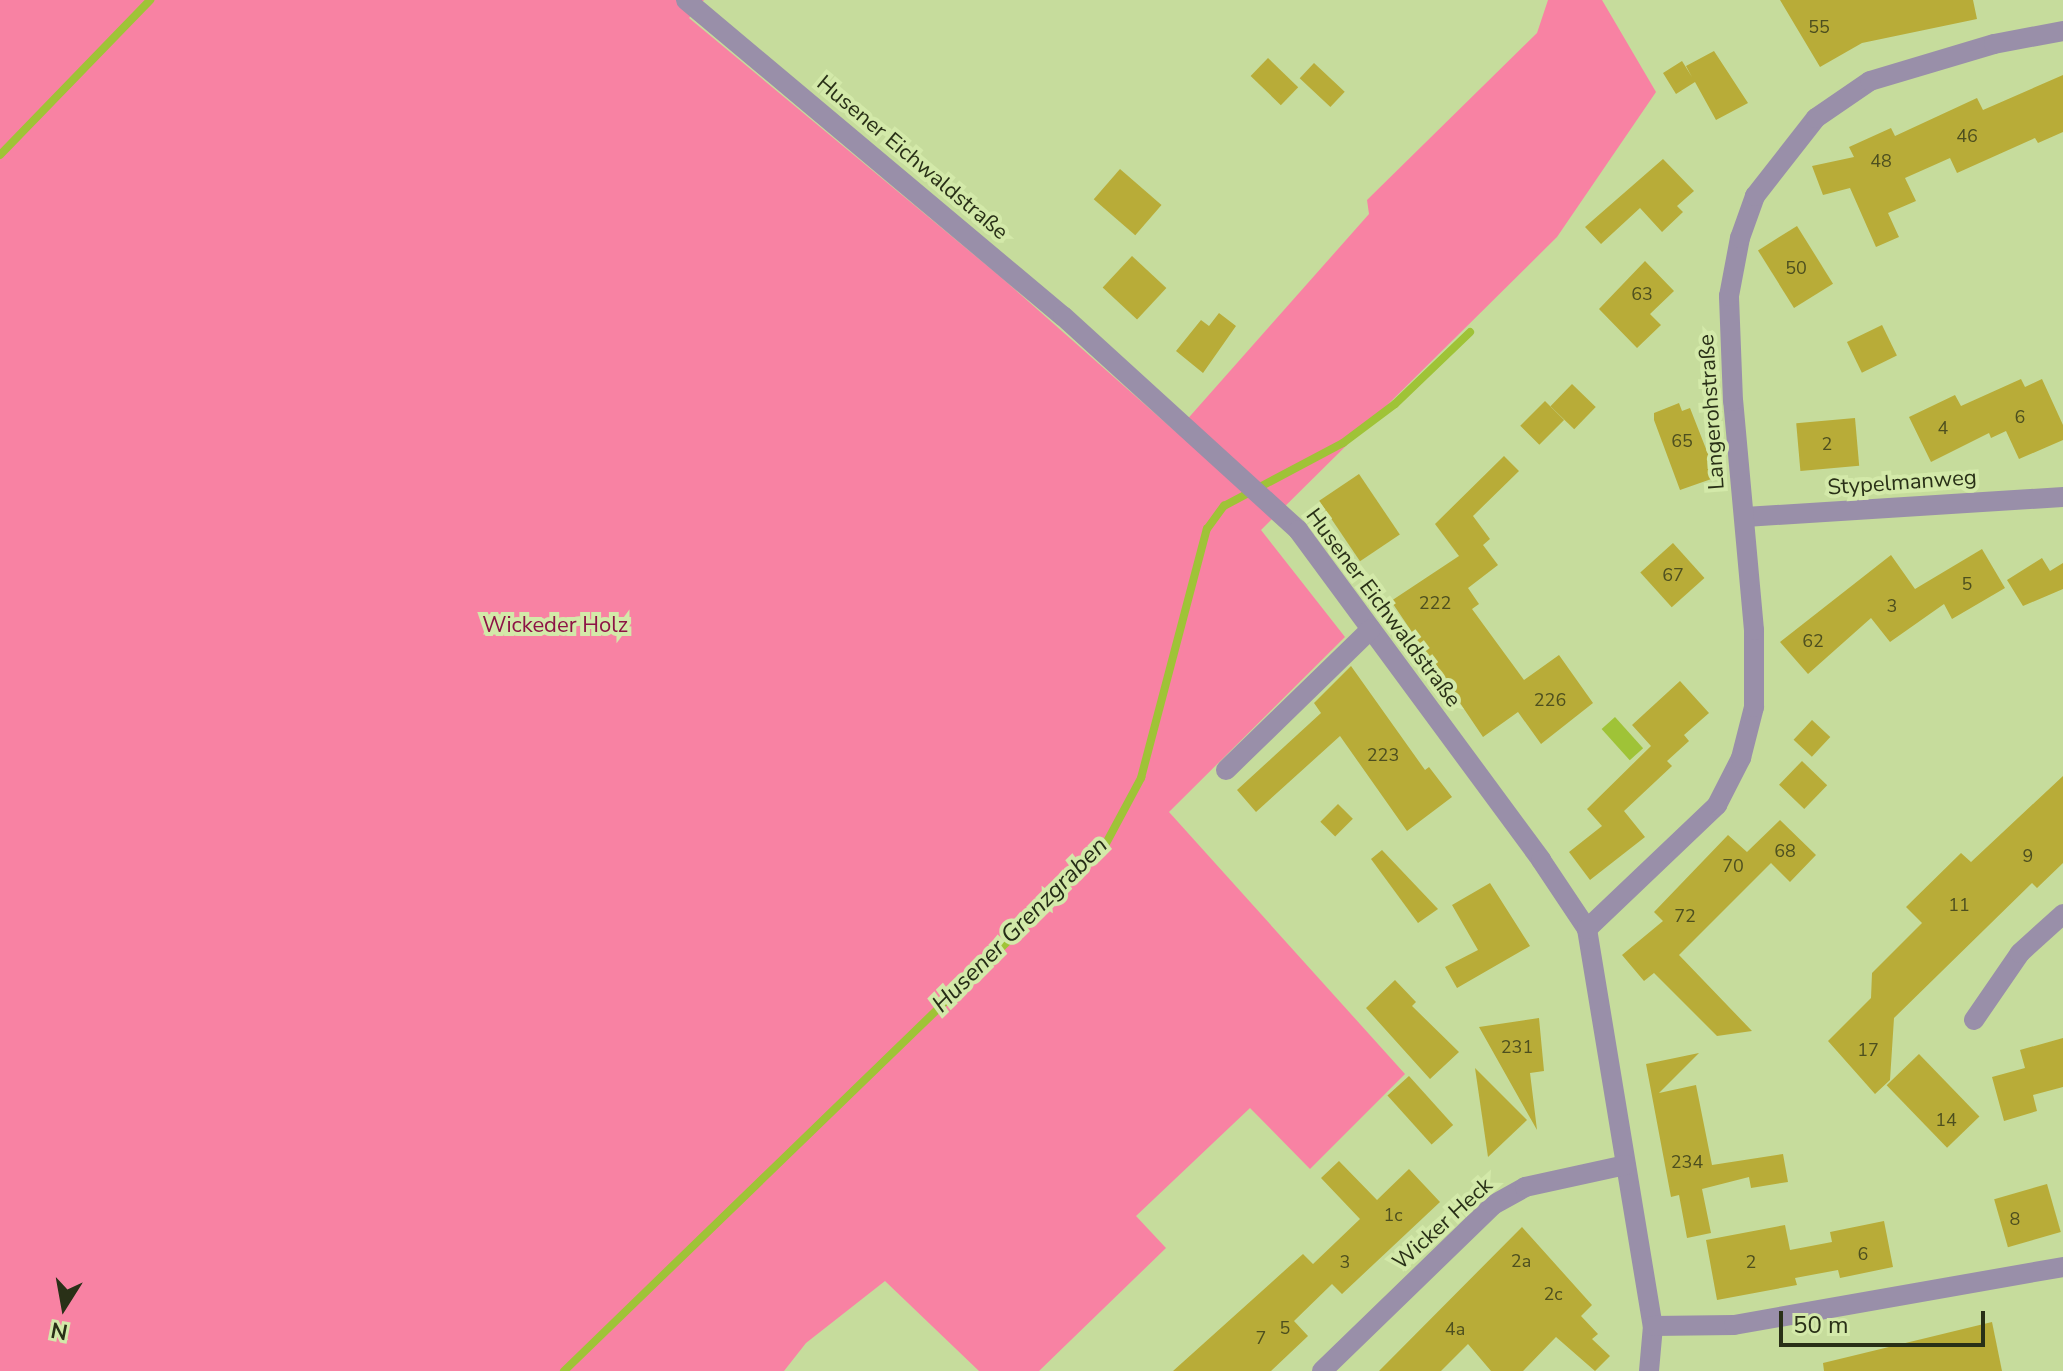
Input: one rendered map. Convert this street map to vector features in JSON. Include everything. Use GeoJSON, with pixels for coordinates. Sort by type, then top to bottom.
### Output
{"type":"FeatureCollection","features":[{"type":"Feature","properties":{"kind":"street","name":"Husener Eichwaldstraße"},"geometry":{"type":"LineString","coordinates":[[686,0],[1063,316],[1298,530],[1587,929],[1653,1326],[1649,1371]]}},
{"type":"Feature","properties":{"kind":"street","name":"Langerohstraße"},"geometry":{"type":"LineString","coordinates":[[1587,929],[1717,805],[1741,758],[1754,707],[1745,517],[1729,296],[1740,238],[1755,196],[1816,118],[1870,81],[1994,44],[2063,31]]}},
{"type":"Feature","properties":{"kind":"street","name":"Stypelmanweg"},"geometry":{"type":"LineString","coordinates":[[1745,517],[2063,497]]}},
{"type":"Feature","properties":{"kind":"street"},"geometry":{"type":"LineString","coordinates":[[1226,770],[1371,629]]}},
{"type":"Feature","properties":{"kind":"street"},"geometry":{"type":"LineString","coordinates":[[1974,1020],[2020,953],[2063,914]]}},
{"type":"Feature","properties":{"kind":"street","name":"Wicker Heck"},"geometry":{"type":"LineString","coordinates":[[1322,1371],[1493,1205],[1525,1187],[1626,1165]]}},
{"type":"Feature","properties":{"kind":"street"},"geometry":{"type":"LineString","coordinates":[[1653,1326],[1734,1325],[2063,1267]]}},
{"type":"Feature","properties":{"kind":"green space","name":"Wickeder Holz"},"geometry":{"type":"Polygon","coordinates":[[[0,0],[704,0],[689,18],[1002,278],[1176,432],[1369,214],[1367,200],[1537,33],[1548,0],[1602,0],[1656,92],[1557,237],[1261,530],[1345,637],[1169,812],[1405,1074],[1310,1169],[1250,1108],[1136,1216],[1166,1248],[1039,1371],[979,1371],[885,1281],[806,1343],[784,1371],[0,1371],[0,0]]]}},
{"type":"Feature","properties":{"kind":"shaded area"},"geometry":{"type":"Polygon","coordinates":[[[1615,717],[1643,748],[1630,760],[1602,729],[1615,717]]]}},
{"type":"Feature","properties":{"kind":"building"},"geometry":{"type":"Polygon","coordinates":[[[1780,0],[1973,0],[1977,19],[1862,43],[1820,67],[1780,0]]]}},
{"type":"Feature","properties":{"kind":"building"},"geometry":{"type":"Polygon","coordinates":[[[1714,51],[1748,103],[1716,120],[1695,82],[1676,94],[1663,73],[1682,61],[1692,77],[1686,66],[1714,51]]]}},
{"type":"Feature","properties":{"kind":"building"},"geometry":{"type":"Polygon","coordinates":[[[1268,58],[1298,87],[1281,105],[1251,76],[1268,58]]]}},
{"type":"Feature","properties":{"kind":"building"},"geometry":{"type":"Polygon","coordinates":[[[1314,63],[1345,92],[1330,107],[1300,78],[1314,63]]]}},
{"type":"Feature","properties":{"kind":"building"},"geometry":{"type":"Polygon","coordinates":[[[2063,75],[2063,132],[2038,143],[2035,138],[1957,173],[1950,158],[1905,178],[1916,201],[1888,213],[1899,237],[1876,247],[1850,188],[1823,195],[1812,166],[1854,157],[1849,147],[1891,128],[1895,136],[1977,98],[1983,110],[2063,75]]]}},
{"type":"Feature","properties":{"kind":"building"},"geometry":{"type":"Polygon","coordinates":[[[1663,159],[1694,191],[1677,206],[1683,212],[1662,232],[1640,208],[1601,244],[1585,227],[1663,159]]]}},
{"type":"Feature","properties":{"kind":"building"},"geometry":{"type":"Polygon","coordinates":[[[1120,169],[1162,205],[1135,235],[1094,199],[1120,169]]]}},
{"type":"Feature","properties":{"kind":"building"},"geometry":{"type":"Polygon","coordinates":[[[1797,226],[1833,284],[1794,308],[1758,250],[1797,226]]]}},
{"type":"Feature","properties":{"kind":"building"},"geometry":{"type":"Polygon","coordinates":[[[1132,256],[1166,288],[1137,320],[1103,287],[1132,256]]]}},
{"type":"Feature","properties":{"kind":"building"},"geometry":{"type":"Polygon","coordinates":[[[1645,261],[1674,291],[1650,314],[1661,325],[1637,348],[1599,309],[1645,261]]]}},
{"type":"Feature","properties":{"kind":"building"},"geometry":{"type":"Polygon","coordinates":[[[1219,313],[1236,326],[1203,373],[1176,351],[1201,320],[1209,326],[1219,313]]]}},
{"type":"Feature","properties":{"kind":"building"},"geometry":{"type":"Polygon","coordinates":[[[1882,325],[1897,356],[1862,373],[1847,342],[1882,325]]]}},
{"type":"Feature","properties":{"kind":"building"},"geometry":{"type":"Polygon","coordinates":[[[2021,379],[2025,387],[2042,379],[2063,425],[2063,440],[2019,459],[2006,431],[1991,438],[1989,433],[1931,462],[1909,417],[1955,395],[1961,406],[2021,379]]]}},
{"type":"Feature","properties":{"kind":"building"},"geometry":{"type":"Polygon","coordinates":[[[1572,384],[1596,407],[1574,429],[1550,406],[1572,384]]]}},
{"type":"Feature","properties":{"kind":"building"},"geometry":{"type":"Polygon","coordinates":[[[1545,401],[1564,420],[1539,445],[1520,426],[1545,401]]]}},
{"type":"Feature","properties":{"kind":"building"},"geometry":{"type":"Polygon","coordinates":[[[1679,403],[1682,411],[1690,408],[1717,477],[1680,490],[1654,420],[1654,413],[1679,403]]]}},
{"type":"Feature","properties":{"kind":"building"},"geometry":{"type":"Polygon","coordinates":[[[1855,418],[1859,466],[1800,471],[1796,423],[1855,418]]]}},
{"type":"Feature","properties":{"kind":"building"},"geometry":{"type":"Polygon","coordinates":[[[1504,456],[1519,471],[1473,516],[1490,539],[1483,545],[1498,565],[1468,588],[1479,604],[1472,609],[1524,680],[1559,655],[1593,703],[1541,744],[1518,712],[1483,737],[1391,601],[1459,556],[1435,524],[1504,456]]]}},
{"type":"Feature","properties":{"kind":"building"},"geometry":{"type":"Polygon","coordinates":[[[1359,474],[1400,535],[1360,561],[1319,501],[1359,474]]]}},
{"type":"Feature","properties":{"kind":"building"},"geometry":{"type":"Polygon","coordinates":[[[1673,543],[1704,578],[1672,607],[1640,572],[1673,543]]]}},
{"type":"Feature","properties":{"kind":"building"},"geometry":{"type":"Polygon","coordinates":[[[1982,549],[2005,588],[1952,619],[1944,604],[1890,642],[1871,618],[1808,674],[1780,642],[1891,555],[1915,589],[1982,549]]]}},
{"type":"Feature","properties":{"kind":"building"},"geometry":{"type":"Polygon","coordinates":[[[2042,558],[2050,571],[2063,563],[2063,589],[2023,606],[2007,580],[2042,558]]]}},
{"type":"Feature","properties":{"kind":"building"},"geometry":{"type":"Polygon","coordinates":[[[1351,666],[1425,770],[1429,767],[1452,797],[1407,831],[1340,736],[1256,812],[1237,790],[1321,713],[1314,703],[1351,666]]]}},
{"type":"Feature","properties":{"kind":"building"},"geometry":{"type":"Polygon","coordinates":[[[1680,681],[1709,713],[1684,735],[1689,741],[1667,761],[1672,766],[1624,811],[1645,837],[1590,880],[1569,852],[1602,826],[1587,809],[1651,746],[1632,725],[1680,681]]]}},
{"type":"Feature","properties":{"kind":"building"},"geometry":{"type":"Polygon","coordinates":[[[1812,720],[1830,737],[1812,757],[1794,740],[1812,720]]]}},
{"type":"Feature","properties":{"kind":"building"},"geometry":{"type":"Polygon","coordinates":[[[1802,761],[1827,785],[1804,809],[1779,785],[1802,761]]]}},
{"type":"Feature","properties":{"kind":"building"},"geometry":{"type":"Polygon","coordinates":[[[2063,776],[2063,863],[2037,888],[2032,883],[1894,1018],[1890,1080],[1875,1094],[1828,1041],[1871,998],[1872,973],[1922,923],[1906,907],[1961,853],[1971,862],[2063,776]]]}},
{"type":"Feature","properties":{"kind":"building"},"geometry":{"type":"Polygon","coordinates":[[[1338,804],[1353,819],[1335,837],[1320,822],[1338,804]]]}},
{"type":"Feature","properties":{"kind":"building"},"geometry":{"type":"Polygon","coordinates":[[[1780,820],[1816,855],[1790,882],[1771,863],[1679,955],[1752,1031],[1717,1036],[1654,973],[1644,981],[1622,955],[1663,921],[1654,912],[1728,835],[1747,852],[1780,820]]]}},
{"type":"Feature","properties":{"kind":"building"},"geometry":{"type":"Polygon","coordinates":[[[1382,850],[1438,909],[1418,923],[1371,859],[1382,850]]]}},
{"type":"Feature","properties":{"kind":"building"},"geometry":{"type":"Polygon","coordinates":[[[1490,883],[1530,946],[1457,988],[1445,967],[1478,950],[1452,905],[1490,883]]]}},
{"type":"Feature","properties":{"kind":"building"},"geometry":{"type":"Polygon","coordinates":[[[1395,980],[1416,1002],[1412,1006],[1459,1052],[1430,1079],[1366,1008],[1395,980]]]}},
{"type":"Feature","properties":{"kind":"building"},"geometry":{"type":"Polygon","coordinates":[[[1539,1018],[1544,1071],[1530,1073],[1537,1130],[1479,1027],[1539,1018]]]}},
{"type":"Feature","properties":{"kind":"building"},"geometry":{"type":"Polygon","coordinates":[[[2063,1038],[2063,1087],[2033,1095],[2037,1111],[2004,1121],[1992,1077],[2025,1068],[2020,1050],[2063,1038]]]}},
{"type":"Feature","properties":{"kind":"building"},"geometry":{"type":"Polygon","coordinates":[[[1699,1053],[1659,1093],[1696,1085],[1712,1165],[1783,1154],[1788,1182],[1751,1188],[1749,1177],[1702,1189],[1711,1233],[1687,1238],[1679,1195],[1671,1197],[1646,1064],[1699,1053]]]}},
{"type":"Feature","properties":{"kind":"building"},"geometry":{"type":"Polygon","coordinates":[[[1919,1054],[1979,1117],[1947,1148],[1887,1085],[1919,1054]]]}},
{"type":"Feature","properties":{"kind":"building"},"geometry":{"type":"Polygon","coordinates":[[[1475,1068],[1527,1120],[1488,1157],[1475,1068]]]}},
{"type":"Feature","properties":{"kind":"building"},"geometry":{"type":"Polygon","coordinates":[[[1409,1076],[1453,1125],[1432,1144],[1387,1095],[1409,1076]]]}},
{"type":"Feature","properties":{"kind":"building"},"geometry":{"type":"Polygon","coordinates":[[[1339,1161],[1377,1200],[1409,1169],[1440,1202],[1342,1294],[1332,1284],[1294,1321],[1308,1336],[1271,1371],[1173,1371],[1303,1254],[1313,1264],[1360,1219],[1321,1178],[1339,1161]]]}},
{"type":"Feature","properties":{"kind":"building"},"geometry":{"type":"Polygon","coordinates":[[[2047,1184],[2061,1232],[2008,1247],[1994,1199],[2047,1184]]]}},
{"type":"Feature","properties":{"kind":"building"},"geometry":{"type":"Polygon","coordinates":[[[1884,1221],[1893,1267],[1840,1278],[1838,1270],[1795,1278],[1797,1285],[1717,1300],[1706,1240],[1785,1225],[1790,1250],[1832,1242],[1830,1232],[1884,1221]]]}},
{"type":"Feature","properties":{"kind":"building"},"geometry":{"type":"Polygon","coordinates":[[[1522,1227],[1592,1305],[1581,1316],[1598,1334],[1592,1339],[1610,1356],[1595,1371],[1556,1337],[1523,1371],[1491,1371],[1468,1344],[1441,1371],[1379,1371],[1522,1227]]]}},
{"type":"Feature","properties":{"kind":"building"},"geometry":{"type":"Polygon","coordinates":[[[1992,1322],[2002,1371],[1824,1371],[1823,1363],[1992,1322]]]}},
{"type":"Feature","properties":{"kind":"waterway"},"geometry":{"type":"LineString","coordinates":[[0,155],[150,0]]}},
{"type":"Feature","properties":{"kind":"waterway","name":"Husener Grenzgraben"},"geometry":{"type":"LineString","coordinates":[[564,1371],[1103,849],[1141,778],[1207,529],[1224,506],[1343,443],[1395,404],[1470,332]]}}]}
